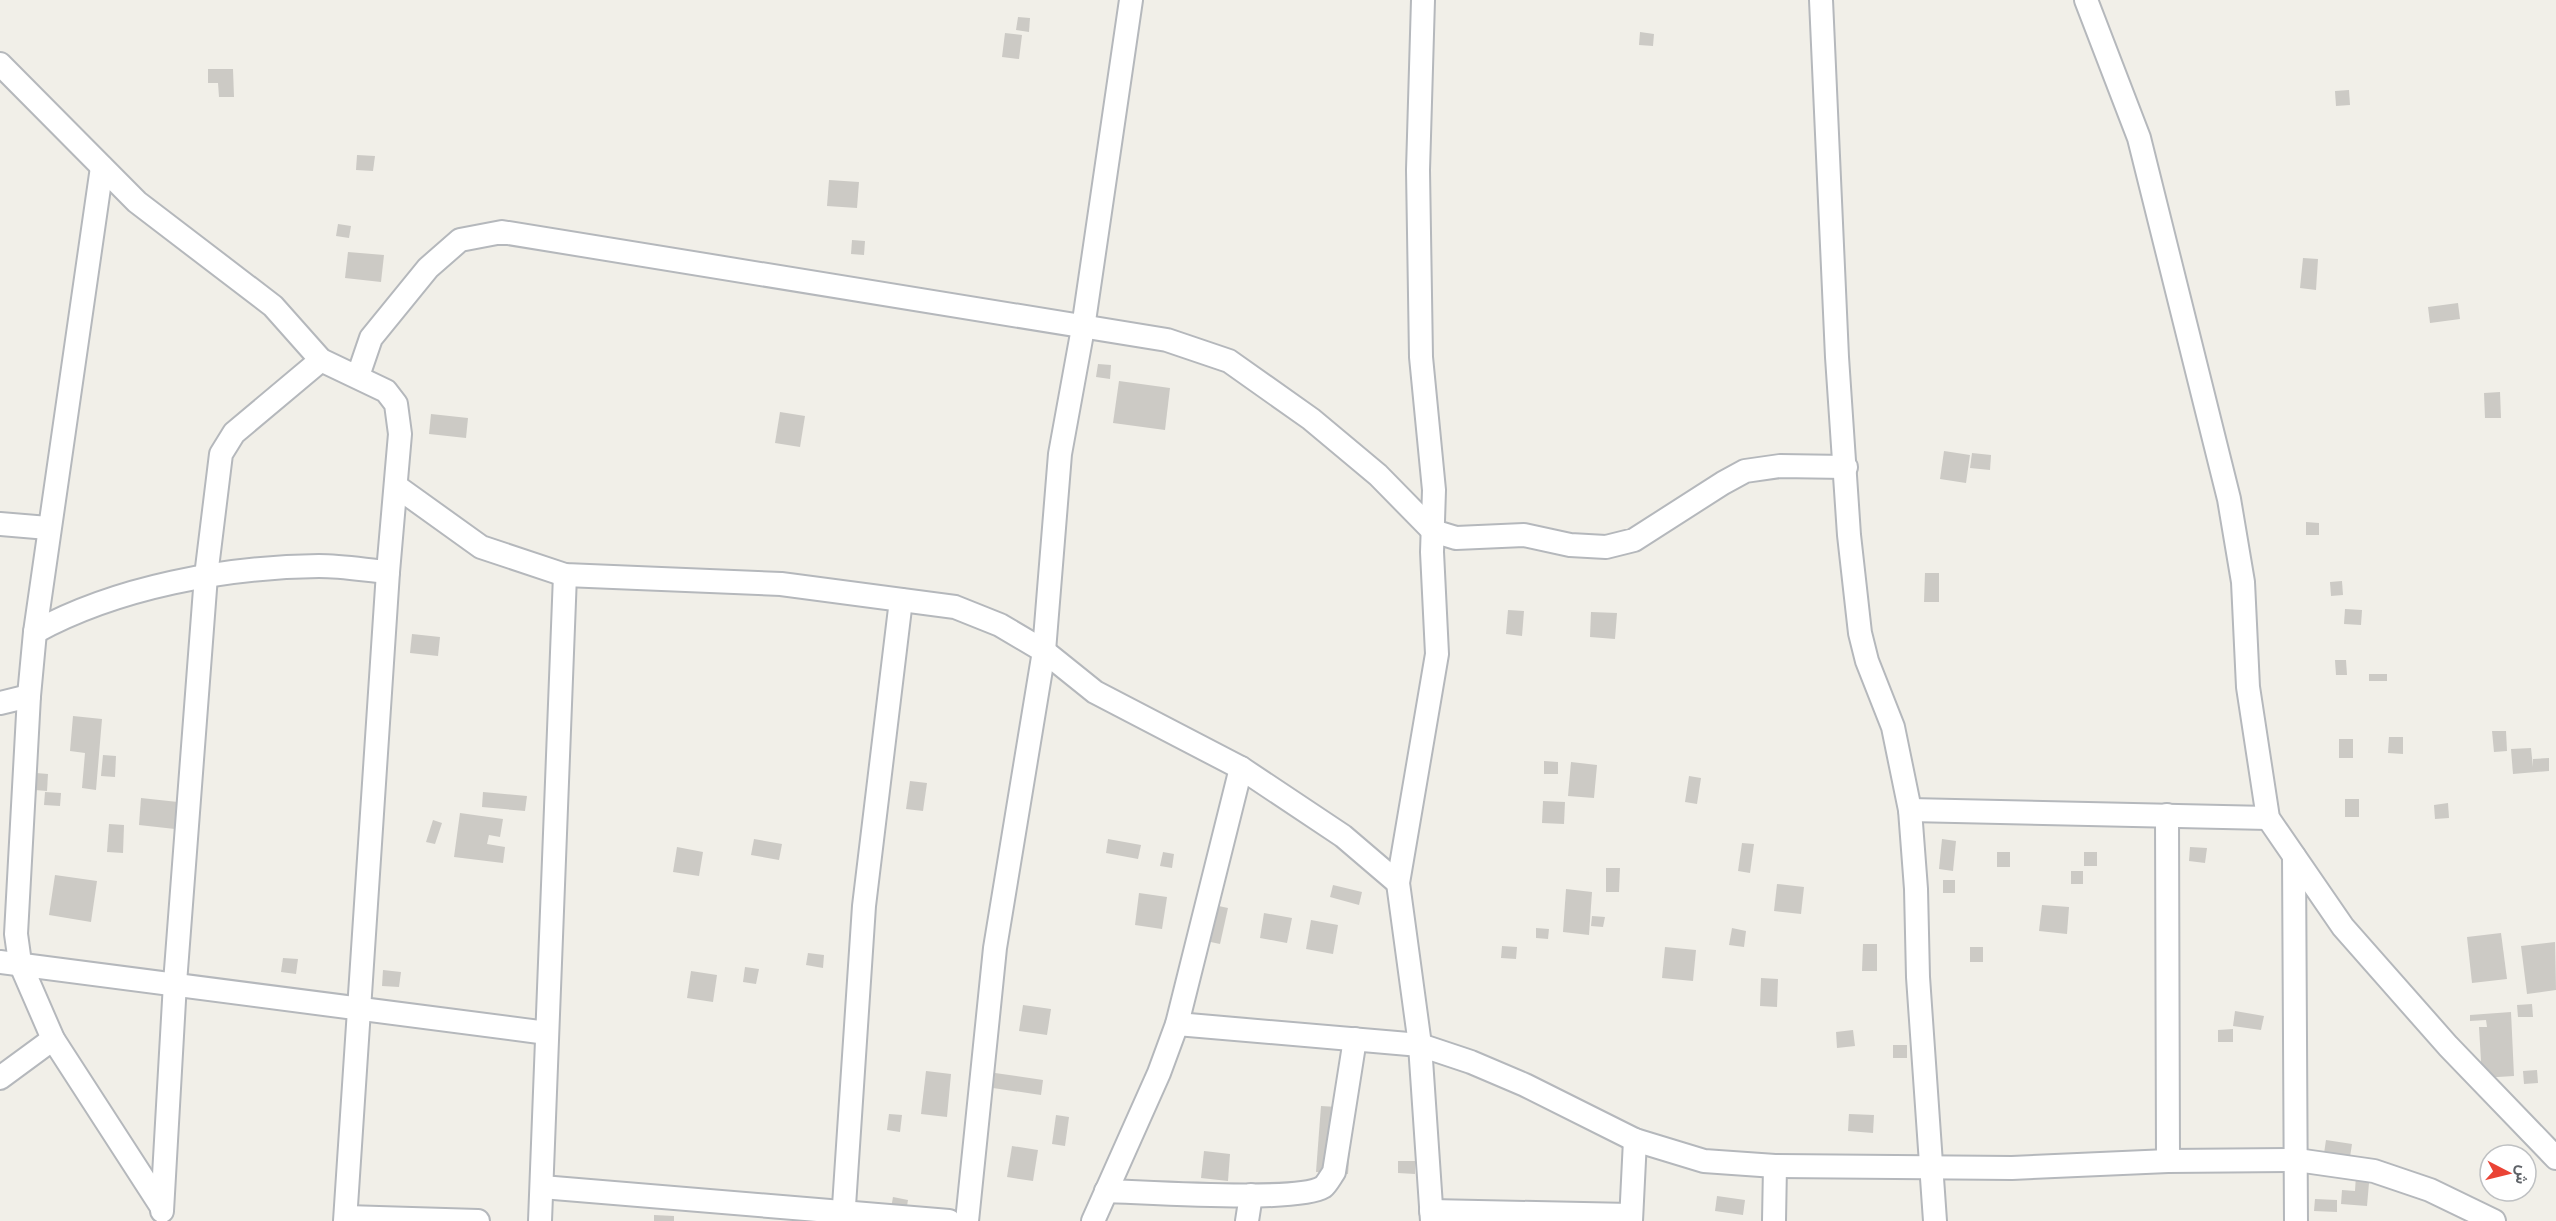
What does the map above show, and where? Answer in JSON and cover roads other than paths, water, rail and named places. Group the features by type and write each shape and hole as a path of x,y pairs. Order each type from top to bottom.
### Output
{"street":[{"path":"968,1221 995,948 1044,651 1060,454 1083,328 1131,0"},
{"path":"1423,0 1418,170 1421,357 1434,490 1432,531 1437,654 1398,883 1420,1045 1431,1216 1631,1218 1635,1140"},
{"path":"1821,0 1837,357 1849,535 1860,633 1867,661 1893,727 1910,810 1918,978 1935,1221"},
{"path":"2086,0 2139,138 2229,499 2243,582 2248,687 2268,818 2343,927 2448,1046 2556,1158"},
{"path":"0,64 136,202 273,306 321,360 386,391 396,404 400,434 388,572 345,1219 478,1221"},
{"path":"102,167 48,528 35,632 28,696 16,934 10,963 53,1040 162,1214"},
{"path":"357,376 371,338 428,268 460,240 502,232 1167,340 1229,361 1311,420 1378,475 1432,531 1456,538 1524,535 1570,545 1606,547 1634,540 1745,471 1780,466 1846,467"},
{"path":"162,1214 175,983 207,576 221,454 234,433 321,360"},
{"path":"396,486 481,547 565,575 781,584 955,607 1000,625 1044,651 1095,692 1240,768 1343,836 1398,883"},
{"path":"0,524 48,528"},
{"path":"35,632 66,615 97,603 207,576 321,566 388,572"},
{"path":"540,1221 565,575"},
{"path":"843,1216 864,906 901,600"},
{"path":"0,703 28,696"},
{"path":"1093,1221 1159,1073 1177,1024 1240,768"},
{"path":"1910,810 2268,818"},
{"path":"2167,814 2168,1161"},
{"path":"2294,856 2296,1221"},
{"path":"10,963 547,1033"},
{"path":"1177,1024 1420,1045 1503,1076 1635,1140 1704,1161 1775,1166 2012,1168 2168,1161 2297,1161 2374,1171 2430,1190 2494,1221"},
{"path":"1106,1191 1251,1195 1307,1191 1323,1186 1335,1172 1356,1039"},
{"path":"0,1078 53,1040"},
{"path":"1773,1221 1775,1166"},
{"path":"542,1187 768,1213 949,1221"},
{"path":"1247,1221 1251,1195"}]}
